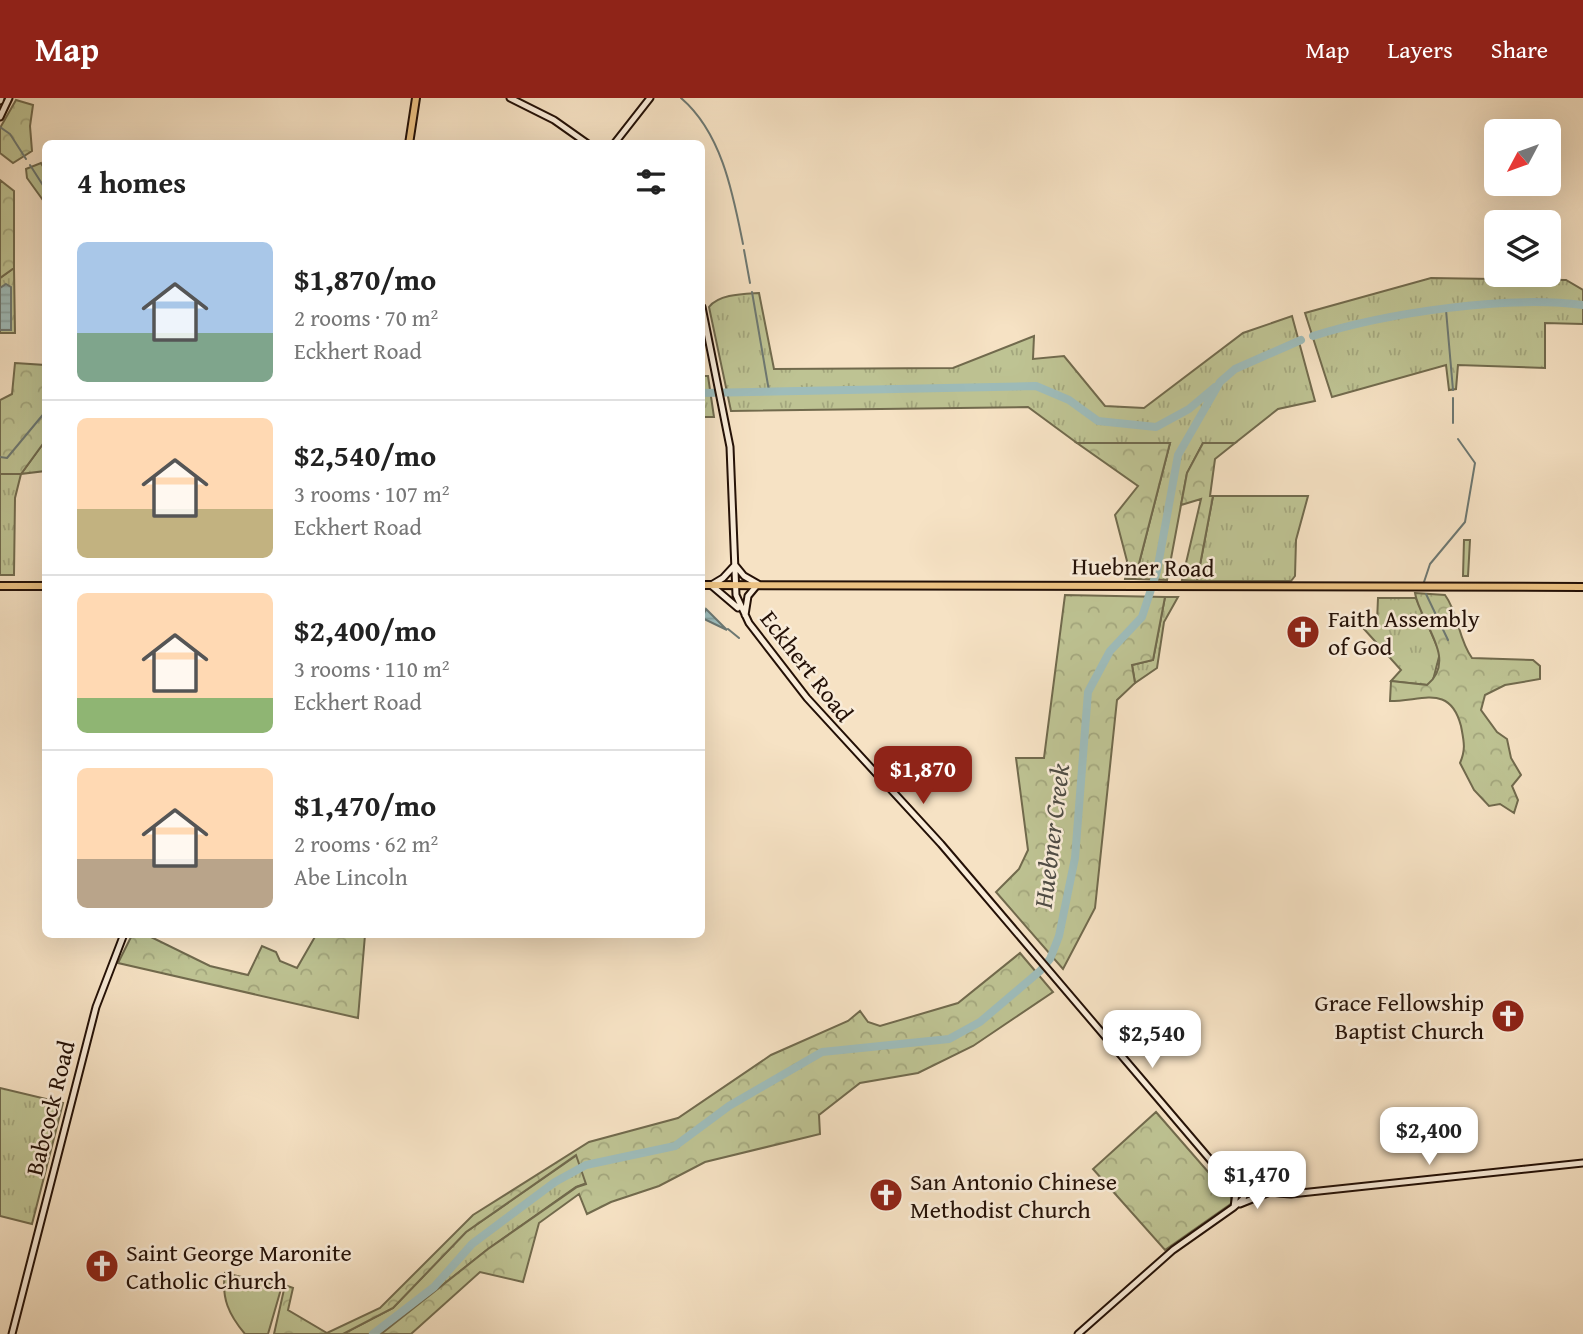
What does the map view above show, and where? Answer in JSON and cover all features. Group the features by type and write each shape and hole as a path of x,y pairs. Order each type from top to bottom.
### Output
{"main road":[{"path":"0,117 9,98"},
{"path":"410,140 416,98"},
{"path":"510,98 554,120 582,140"},
{"path":"617,140 650,98"},
{"name":"Eckhert Road","path":"705,321 733,473 735,584 745,615 800,690 1060,982 1208,1157 1229,1175 1270,1192 1317,1192 1583,1163"},
{"path":"710,585 721,580 735,565 744,576 758,584 748,596 745,615"},
{"name":"Huebner Road","path":"705,585 1583,587"},
{"path":"710,585 727,596 745,615"},
{"path":"0,586 42,586"},
{"name":"Babcock Road","path":"12,1334 96,1007 122,938"},
{"path":"1229,1175 1235,1188 1234,1207"},
{"path":"1234,1207 1248,1185"},
{"path":"1078,1334 1173,1250 1234,1207 1270,1192"}],"green space":[{"path":"16,100 33,105 30,126 32,151 13,163 0,153 0,128"},
{"path":"42,165 42,199 27,178 26,169"},
{"path":"0,180 14,191 14,268 0,278"},
{"path":"14,268 15,333 0,333 0,278"},
{"path":"1431,278 1484,279 1484,287 1561,287 1561,280 1566,280 1583,290 1583,324 1545,323 1545,368 1458,365 1456,389 1449,390 1446,365 1332,397 1305,313"},
{"path":"759,293 774,369 953,368 1034,336 1033,359 1064,356 1105,406 1144,408 1243,333 1292,316 1315,401 1278,409 1235,443 1203,443 1187,473 1167,580 1135,579 1170,443 1077,443 1028,407 731,411 709,307 725,297"},
{"path":"15,363 42,365 42,445 21,474 0,474 0,400 12,394"},
{"path":"705,376 708,376 714,417 705,417"},
{"path":"1077,443 1170,443 1135,579 1125,579 1127,561 1115,515 1138,486"},
{"path":"1203,443 1235,443 1215,459 1210,496 1213,496 1197,581 1182,580 1201,499 1181,505 1187,473"},
{"path":"42,445 42,471 21,474"},
{"path":"0,474 21,474 15,498 14,575 0,575"},
{"path":"1213,496 1308,496 1296,540 1295,576 1291,581 1197,581"},
{"path":"1464,540 1470,540 1468,576 1463,576"},
{"path":"1415,593 1445,595 1472,658 1533,660 1540,666 1540,679 1505,685 1485,695 1481,710 1497,732 1507,739 1511,758 1521,775 1512,786 1518,800 1514,813 1500,804 1489,806 1474,790 1460,763 1464,749 1463,737 1456,713 1450,704 1434,698 1390,701 1391,681 1427,685 1436,675 1439,664 1434,640"},
{"path":"1065,595 1165,597 1153,660 1132,665 1135,683 1117,700 1095,908 1063,969 996,892 1019,869 1028,850 1016,758 1044,758"},
{"path":"1165,597 1178,597 1164,622 1157,668 1135,683 1132,665 1153,660"},
{"path":"1378,598 1416,598 1440,653 1433,680 1428,685 1391,681 1401,670 1364,629 1377,622"},
{"path":"130,938 153,938 210,966 248,975 262,946 276,952 280,961 297,968 314,938 365,938 358,1018 118,963"},
{"path":"1020,953 1053,992 973,1046 918,1073 860,1083 819,1115 820,1134 705,1162 659,1186 611,1202 587,1214 579,1194 539,1223 523,1282 480,1272 411,1334 381,1334 488,1249 577,1187 586,1184 576,1155 466,1232 393,1308 343,1334 274,1334 285,1285 293,1288 288,1310 327,1333 380,1308 473,1215 589,1142 678,1118 771,1055 848,1021 860,1011 868,1022 880,1026 958,1003"},
{"path":"0,1088 63,1103 32,1224 0,1216"},
{"path":"1156,1112 1209,1173 1229,1188 1232,1203 1165,1250 1093,1169"},
{"path":"577,1155 587,1183 576,1187 488,1249 381,1334 343,1334 393,1308 466,1232"},
{"path":"225,1273 279,1286 281,1289 268,1334 245,1334 239,1327 225,1298"}],"water":[{"path":"6,284 11,287 11,330 0,330 0,288"},
{"path":"706,609 727,630 705,619"}],"waterway":[{"path":"681,98 695,112 716,146 730,185 743,244"},
{"path":"0,127 10,134 26,159"},
{"path":"30,165 42,184"},
{"path":"744,250 750,283"},
{"path":"752,292 769,391"},
{"name":"Huebner Creek","path":"1313,336 1375,320 1447,308 1519,302 1583,305"},
{"path":"1446,310 1453,390"},
{"name":"Huebner Creek","path":"373,1334 434,1287 472,1244 555,1182 586,1165 675,1146 729,1106 822,1052 949,1039 980,1022 1040,971 1050,959 1059,936 1075,858 1088,692 1110,651 1142,617 1157,571 1178,455 1220,382 1235,369 1301,340"},
{"path":"705,393 1036,386 1069,400 1098,421 1156,427 1189,409 1215,387"},
{"path":"1453,398 1453,423"},
{"path":"0,457 7,458 42,416"},
{"path":"1424,582 1430,564 1465,522 1475,463 1458,439"},
{"path":"1426,594 1448,640"},
{"path":"728,629 739,638"}],"place":[{"name":"Faith Assembly of God","path":"1303,632"},
{"name":"Grace Fellowship Baptist Church","path":"1508,1016"},
{"name":"San Antonio Chinese Methodist Church","path":"886,1195"},
{"name":"Saint George Maronite Catholic Church","path":"102,1266"}]}
